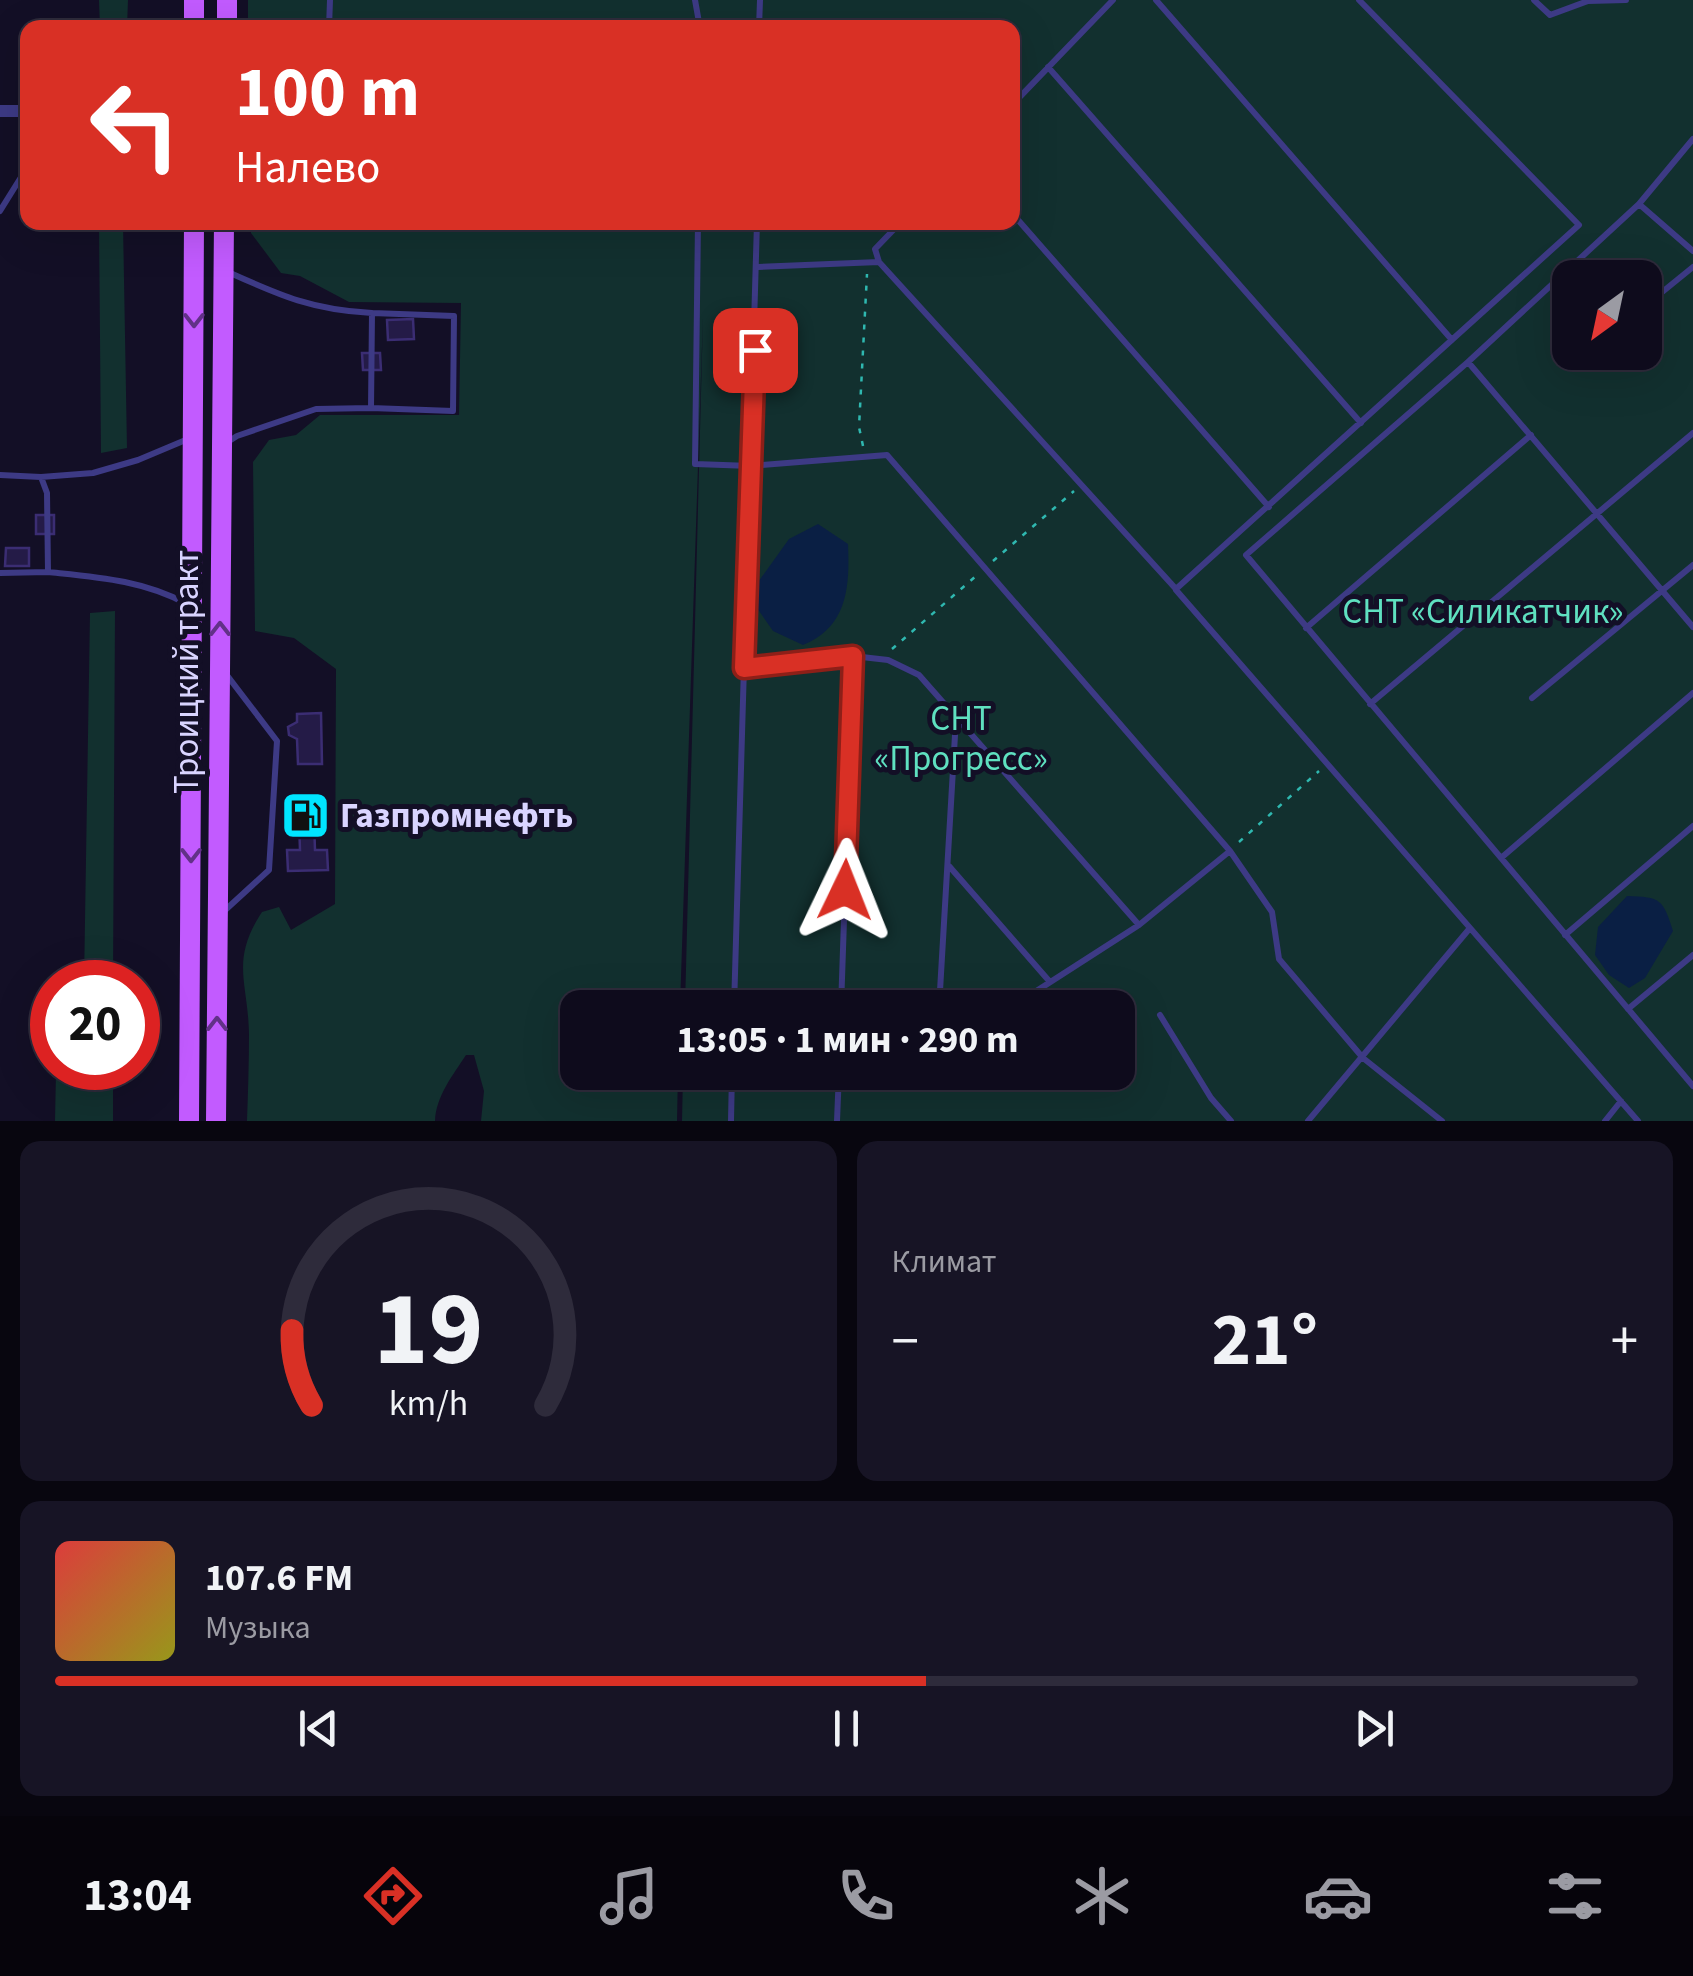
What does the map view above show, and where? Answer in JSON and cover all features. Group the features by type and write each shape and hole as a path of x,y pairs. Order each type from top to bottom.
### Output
{"main road":[{"name":"Троицкий тракт","path":"188,1121 194,230"},
{"name":"Троицкий тракт","path":"216,1121 224,230"}],"lane":[{"path":"1020,97 1112,0"},
{"path":"1156,0 1452,340"},
{"path":"1176,589 1578,225 1359,0"},
{"path":"1534,0 1550,16 1588,1 1626,0"},
{"path":"1048,67 1361,423"},
{"path":"1693,139 1638,204 1468,362 1246,555 1693,1086"},
{"path":"0,211 20,179"},
{"path":"1638,204 1693,251"},
{"path":"1020,222 1268,507"},
{"path":"698,230 696,464 751,466 887,455 1230,851 1272,912 1279,959 1363,1058 1442,1121"},
{"path":"735,990 758,230"},
{"path":"893,230 876,249 879,262 1176,589 1638,1121"},
{"path":"758,267 879,262"},
{"path":"1662,293 1693,268"},
{"path":"221,446 237,436 316,409 453,410 454,316 331,311 290,299 223,270"},
{"path":"371,408 372,313"},
{"path":"1468,362 1693,626"},
{"path":"1370,704 1693,433"},
{"path":"1306,628 1531,435"},
{"path":"0,474 41,478 93,473 194,438"},
{"path":"41,478 47,493 48,572"},
{"path":"1532,698 1693,565"},
{"path":"0,573 48,572 118,579 169,594 192,607"},
{"path":"744,668 853,656 888,660 919,675 1139,925"},
{"path":"842,990 853,656"},
{"path":"218,918 270,870 277,740 220,665"},
{"path":"1501,858 1693,694"},
{"path":"940,990 956,716"},
{"path":"1565,935 1693,826"},
{"path":"1038,990 1139,925 1230,851"},
{"path":"947,864 1050,982"},
{"path":"1308,1121 1470,928"},
{"path":"1628,1009 1693,955"},
{"path":"1160,1016 1210,1098 1232,1121"},
{"path":"731,1121 732,1090"},
{"path":"837,1121 838,1090"},
{"path":"1605,1121 1621,1101"}],"path":[{"path":"865,457 859,427 868,262"},
{"path":"1230,851 1328,764"}],"green space":[{"path":"99,0 128,0 127,20 100,20"},
{"path":"248,0 1693,0 1693,1121 682,1121 683,1090 1135,1090 1135,990 685,990 703,316 681,990 560,990 560,1090 678,1090 677,1121 481,1121 484,1091 474,1055 466,1055 442,1094 435,1121 247,1121 249,1034 243,971 252,929 262,912 279,907 291,930 335,904 336,669 294,638 255,631 253,462 269,440 296,435 320,415 459,415 461,303 349,302 300,276 281,273 251,230 1020,230 1020,20 248,20"},
{"path":"99,230 123,230 127,448 101,453"},
{"path":"115,611 113,960 84,960 90,613"},
{"path":"56,1090 113,1090 113,1121 55,1121"}],"water":[{"path":"818,524 848,544 848,576 837,617 829,628 803,645 773,631 757,608 756,585 789,539"},
{"path":"1627,896 1659,902 1673,931 1645,978 1629,988 1609,975 1595,955 1598,927"}],"building":[{"path":"413,319 414,339 388,340 387,320"},
{"path":"362,353 380,353 381,370 363,370"},
{"path":"36,515 54,515 54,534 36,534"},
{"path":"6,548 29,548 29,566 5,566"},
{"path":"321,713 322,764 298,764 297,739 289,735 288,727 297,722 297,714"},
{"path":"291,803 321,803 321,821 291,822"},
{"path":"299,821 314,821 315,850 327,850 328,870 288,871 287,850 300,850"}],"place":[{"name":"Газпромнефть","path":"305,816"}],"route":[{"path":"755,350 744,668 853,656 845,890"}],"park label":[{"name":"СНТ «Силикатчик»","path":"1483,612"},
{"name":"СНТ «Прогресс»","path":"961,739"}]}
